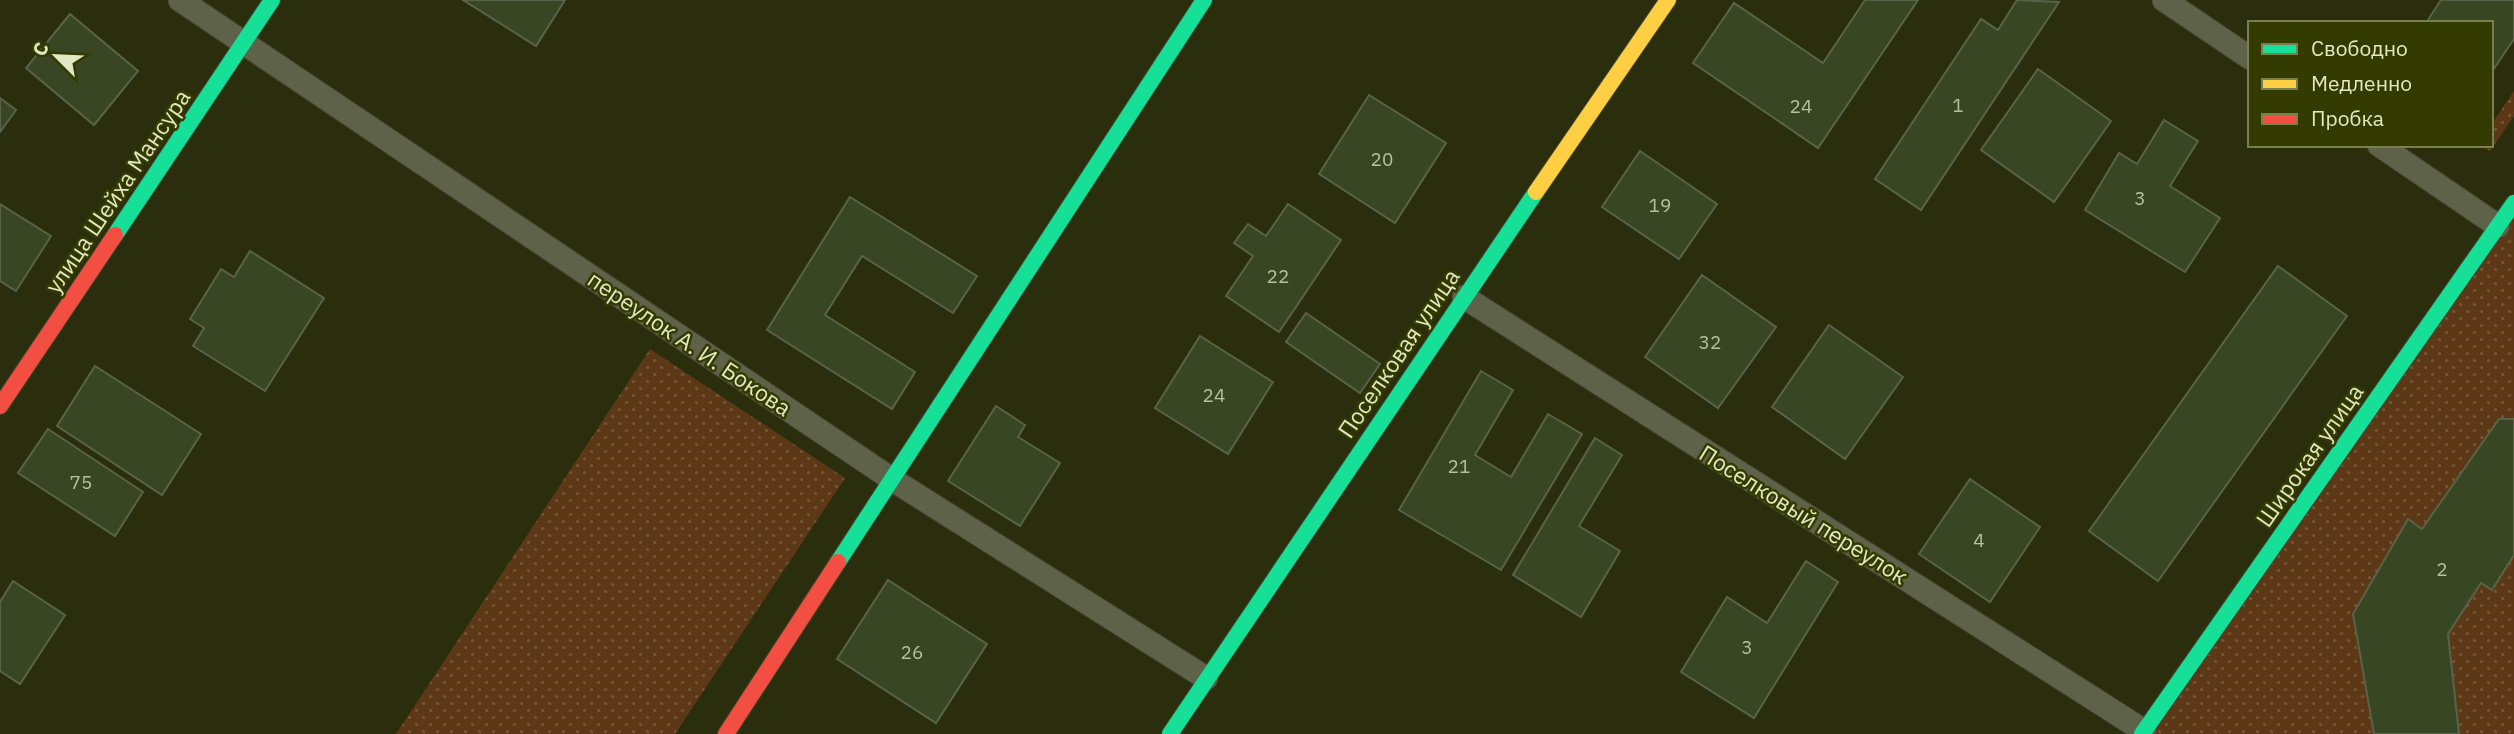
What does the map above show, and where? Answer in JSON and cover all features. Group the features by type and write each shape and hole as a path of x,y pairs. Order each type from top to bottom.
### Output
{"street":[{"name":"улица Шейха Мансура","path":"0,406 272,0"},
{"path":"726,734 1204,0"},
{"name":"Поселковая улица","path":"1170,734 1668,0"},
{"name":"Широкая улица","path":"2143,732 2514,203"}],"lane":[{"name":"переулок А. И. Бокова","path":"180,0 892,480 1206,678"},
{"path":"2164,0 2248,57"},
{"path":"2382,147 2498,226"},
{"name":"Поселковый переулок","path":"1464,297 2143,732"}],"shaded area":[{"path":"2514,91 2514,116 2493,147 2493,122"},
{"path":"2514,203 2514,734 2142,734"},
{"path":"650,349 845,478 675,734 396,734"}],"building":[{"path":"463,0 565,0 536,46"},
{"path":"1865,0 1918,0 1818,148 1693,63 1734,3 1823,63"},
{"path":"2017,0 2059,2 1921,210 1875,179 1981,19 1998,30"},
{"path":"2441,0 2514,0 2514,39 2493,70 2493,21 2427,21"},
{"path":"70,14 138,71 94,125 26,68"},
{"path":"2038,69 2111,121 2054,202 1981,150"},
{"path":"1369,95 1446,143 1395,223 1319,174"},
{"path":"0,98 16,110 0,132"},
{"path":"2164,120 2198,141 2170,186 2220,218 2185,272 2085,210 2119,153 2137,164"},
{"path":"1640,151 1717,204 1679,259 1602,207"},
{"path":"850,197 977,276 953,313 862,256 825,315 915,372 892,409 767,330"},
{"path":"0,204 51,236 16,291 0,281"},
{"path":"1288,204 1341,240 1279,332 1226,296 1253,256 1234,243 1248,224 1266,236"},
{"path":"250,251 324,298 265,391 193,346 204,328 190,319 221,269 234,277"},
{"path":"2278,266 2347,316 2158,581 2089,531"},
{"path":"1702,275 1776,327 1718,408 1645,357"},
{"path":"1306,313 1380,364 1360,393 1286,342"},
{"path":"1829,325 1903,377 1845,459 1772,407"},
{"path":"1200,336 1273,382 1228,454 1155,408"},
{"path":"95,366 201,434 162,495 57,426"},
{"path":"1481,371 1513,390 1475,455 1511,477 1548,414 1582,434 1501,570 1399,510"},
{"path":"996,406 1025,425 1018,437 1060,463 1020,526 948,481"},
{"path":"2499,419 2514,419 2514,555 2492,590 2481,583 2448,634 2459,734 2374,734 2353,614 2408,519 2422,529"},
{"path":"48,429 143,492 115,536 18,473"},
{"path":"1595,438 1622,455 1579,526 1620,551 1581,617 1513,575"},
{"path":"1970,479 2040,527 1990,602 1919,554"},
{"path":"1806,561 1838,582 1754,718 1681,672 1727,597 1767,623"},
{"path":"888,580 987,644 936,723 837,659"},
{"path":"13,581 65,615 20,684 0,671 0,602"}],"traffic: fast":[{"path":"115,235 272,0"},
{"path":"838,562 1204,0"},
{"path":"1170,734 1536,192"},
{"path":"2142,734 2514,203"}],"traffic: slow":[{"path":"1536,192 1668,0"}],"traffic: jam":[{"path":"0,406 115,235"},
{"path":"726,734 838,562"}]}
